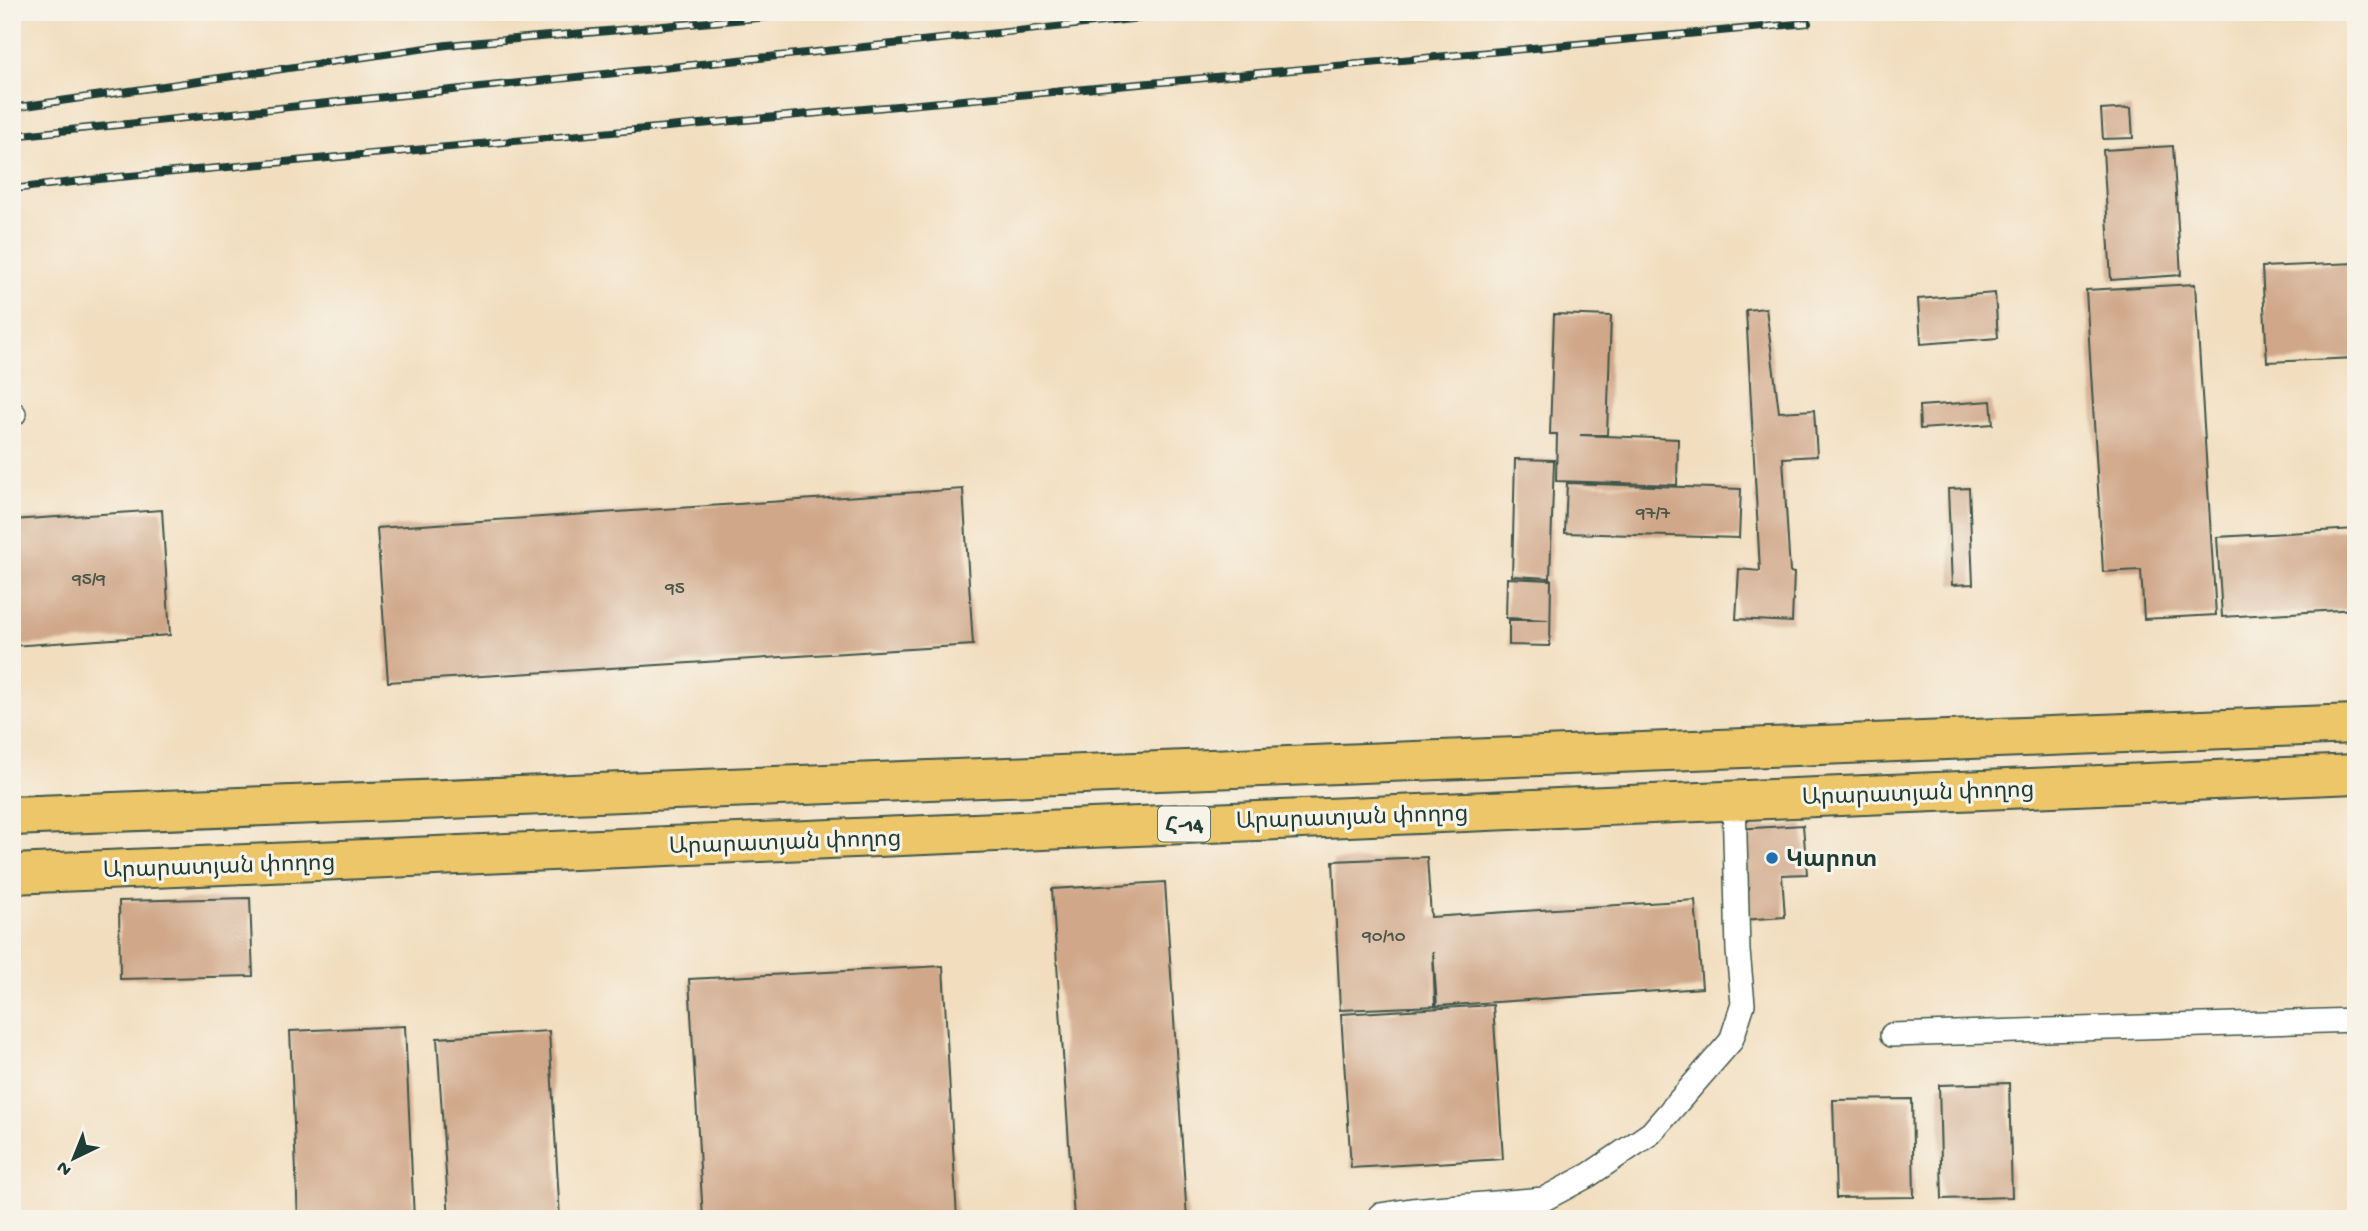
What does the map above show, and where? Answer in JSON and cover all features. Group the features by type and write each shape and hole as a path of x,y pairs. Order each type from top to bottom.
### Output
{"main road":[{"path":"12,816 2356,724"},
{"name":"Արարատյան փողոց","path":"12,874 2356,774"}],"lane":[{"path":"1378,1219 1380,1215 1411,1210 1544,1199 1589,1175 1651,1133 1731,1041 1743,1004 1738,951 1734,800"},
{"path":"1892,1035 2356,1020"}],"building":[{"path":"2131,108 2133,138 2103,139 2101,110"},
{"path":"2173,146 2181,275 2111,280 2103,150"},
{"path":"2356,263 2356,358 2267,362 2262,267"},
{"path":"2195,284 2216,615 2144,619 2141,570 2103,572 2086,290"},
{"path":"1995,293 1998,338 1921,344 1918,299"},
{"path":"1766,308 1779,412 1814,410 1817,456 1783,458 1790,572 1794,573 1792,622 1736,619 1739,569 1760,571 1746,310"},
{"path":"1554,314 1611,316 1607,435 1580,435 1678,439 1677,485 1556,481 1557,434 1550,434"},
{"path":"1991,401 1993,424 1920,429 1919,406"},
{"path":"1515,459 1554,460 1550,578 1512,576"},
{"path":"1567,483 1741,489 1739,538 1565,533"},
{"path":"1969,488 1973,584 1952,585 1948,489"},
{"path":"963,489 973,645 388,682 377,528"},
{"path":"162,510 170,635 12,646 12,520"},
{"path":"2356,529 2356,609 2222,617 2217,537"},
{"path":"1507,578 1551,580 1550,646 1509,645 1509,620 1548,620 1506,618"},
{"path":"1803,825 1807,874 1782,875 1785,917 1741,920 1735,829"},
{"path":"1427,857 1431,917 1695,900 1702,988 1437,1006 1433,951 1435,1006 1340,1010 1333,861"},
{"path":"1165,882 1187,1219 1074,1219 1052,889"},
{"path":"250,898 253,976 120,979 119,901"},
{"path":"943,966 957,1219 703,1219 689,979"},
{"path":"1493,1005 1503,1159 1351,1168 1341,1014"},
{"path":"405,1026 414,1219 298,1219 290,1031"},
{"path":"549,1031 560,1219 449,1219 437,1038"},
{"path":"2009,1083 2012,1197 1942,1199 1939,1085"},
{"path":"1912,1099 1914,1197 1836,1198 1833,1100"}],"railway":[{"path":"12,108 447,45 825,12"},
{"path":"12,136 1199,12"},
{"path":"12,189 108,178 1808,23"}],"place":[{"name":"Կարոտ","path":"1772,858"}]}
